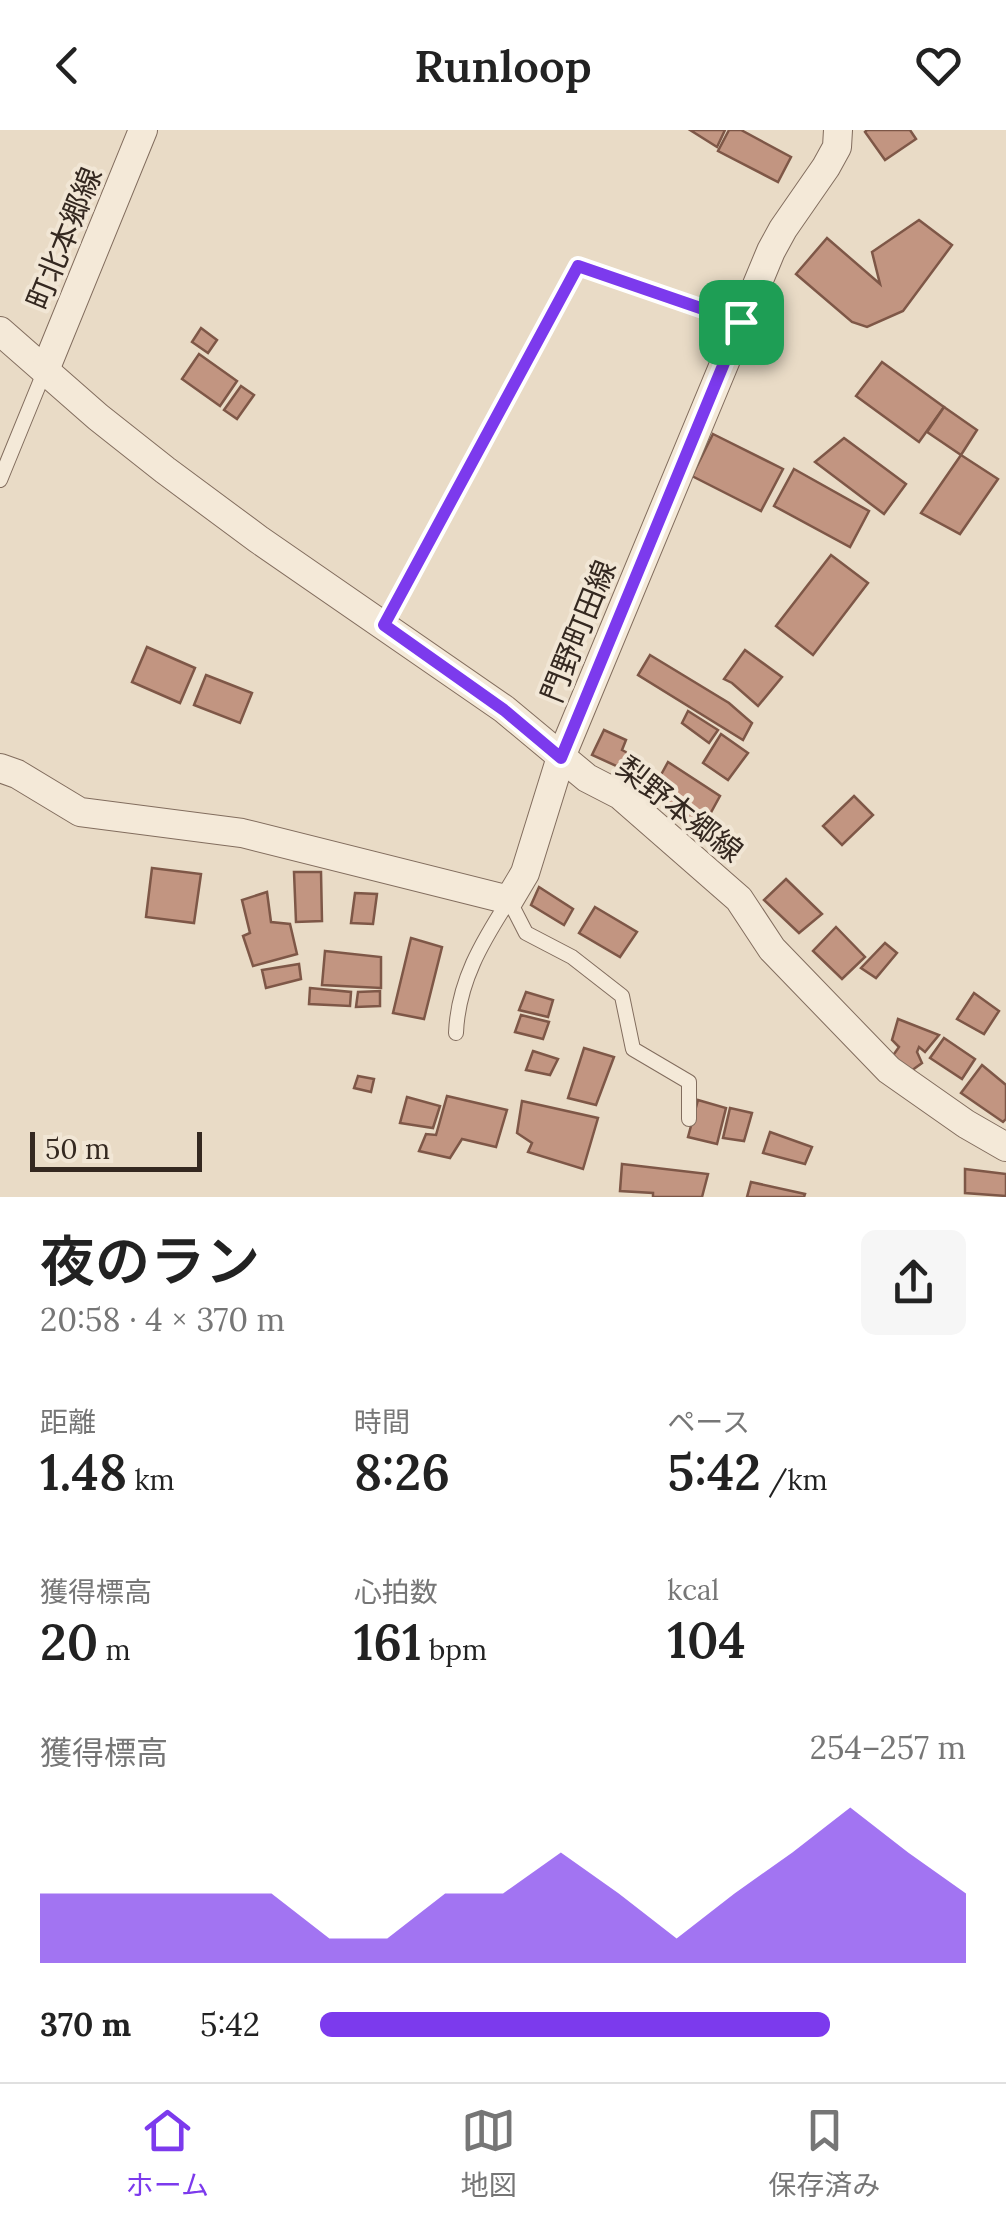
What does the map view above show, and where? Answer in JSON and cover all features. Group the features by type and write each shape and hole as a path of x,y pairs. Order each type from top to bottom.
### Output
{"street":[{"name":"町北本郷線","path":"45,370 143,130"},
{"name":"門野町田線","path":"509,900 525,873 561,758 771,251 826,167 836,147 838,130"},
{"name":"梨野本郷線","path":"0,331 98,418 258,540 504,710 587,778 620,795 739,899 772,949 889,1070 1006,1147"},
{"path":"0,768 80,812 242,833 509,900"}],"lane":[{"path":"384,625 578,266 741,322"},
{"path":"0,480 45,370"},
{"path":"456,1033 457,1008 470,967 509,900"},
{"path":"509,900 526,934 572,957 622,996 633,1048 690,1082 689,1120"}],"building":[{"path":"690,130 725,130 717,147"},
{"path":"729,130 741,130 791,157 778,182 718,151"},
{"path":"867,130 910,130 916,139 885,160"},
{"path":"919,220 952,245 903,311 867,327 852,322 796,274 827,238 880,284 872,252"},
{"path":"201,328 217,340 208,353 192,342"},
{"path":"199,354 237,381 220,406 182,379"},
{"path":"882,362 944,407 919,442 856,396"},
{"path":"241,386 254,395 237,419 224,410"},
{"path":"944,407 977,430 961,455 927,432"},
{"path":"713,434 783,469 761,511 692,476"},
{"path":"844,438 906,484 884,514 815,462"},
{"path":"961,455 998,479 960,534 921,513"},
{"path":"794,469 869,511 850,547 774,506"},
{"path":"831,555 868,583 813,655 776,626"},
{"path":"147,647 195,668 180,703 132,682"},
{"path":"745,650 782,677 758,706 724,679"},
{"path":"650,655 729,703 752,723 743,740 638,675"},
{"path":"206,675 252,693 240,723 194,705"},
{"path":"688,711 718,730 709,743 682,723"},
{"path":"604,730 626,740 622,750 639,759 632,773 592,755"},
{"path":"721,734 748,753 728,780 703,763"},
{"path":"668,762 720,796 703,827 650,795"},
{"path":"854,796 873,815 842,845 823,826"},
{"path":"152,868 201,874 194,923 146,917"},
{"path":"294,872 321,872 322,921 296,922"},
{"path":"786,879 822,914 799,933 764,900"},
{"path":"539,887 573,909 564,925 531,905"},
{"path":"267,892 271,922 290,924 297,954 253,966 243,936 250,933 242,900"},
{"path":"355,893 377,894 373,924 351,923"},
{"path":"595,907 637,932 620,957 579,933"},
{"path":"836,927 865,957 842,979 813,951"},
{"path":"411,938 442,947 424,1019 393,1013"},
{"path":"885,943 897,953 876,978 861,968"},
{"path":"325,951 381,957 381,988 322,985"},
{"path":"299,964 301,979 266,988 262,970"},
{"path":"310,988 351,992 350,1006 309,1004"},
{"path":"380,991 380,1006 356,1007 358,992"},
{"path":"526,992 553,1000 548,1017 519,1010"},
{"path":"974,993 999,1011 984,1034 957,1019"},
{"path":"521,1015 549,1022 543,1039 515,1032"},
{"path":"898,1019 939,1035 925,1052 919,1047 922,1063 911,1071 892,1057 899,1047 892,1040"},
{"path":"944,1038 975,1059 962,1079 930,1058"},
{"path":"584,1048 614,1057 596,1105 568,1098"},
{"path":"533,1051 558,1059 550,1075 526,1070"},
{"path":"982,1065 1006,1085 1003,1122 961,1093"},
{"path":"358,1076 374,1079 371,1092 354,1088"},
{"path":"447,1096 507,1110 496,1147 462,1139 450,1158 419,1151 426,1134 436,1135"},
{"path":"407,1097 440,1106 433,1128 400,1123"},
{"path":"698,1100 726,1108 717,1144 688,1137"},
{"path":"522,1101 598,1118 583,1169 528,1152 532,1143 517,1133"},
{"path":"730,1108 752,1113 744,1141 723,1138"},
{"path":"770,1132 812,1147 805,1164 763,1153"},
{"path":"622,1164 708,1174 702,1197 653,1197 653,1193 620,1191"},
{"path":"965,1169 1006,1174 1006,1196 965,1193"},
{"path":"751,1182 805,1194 747,1197"}],"route":[{"path":"578,266 741,322 561,758 504,710 384,625 578,266"}]}
